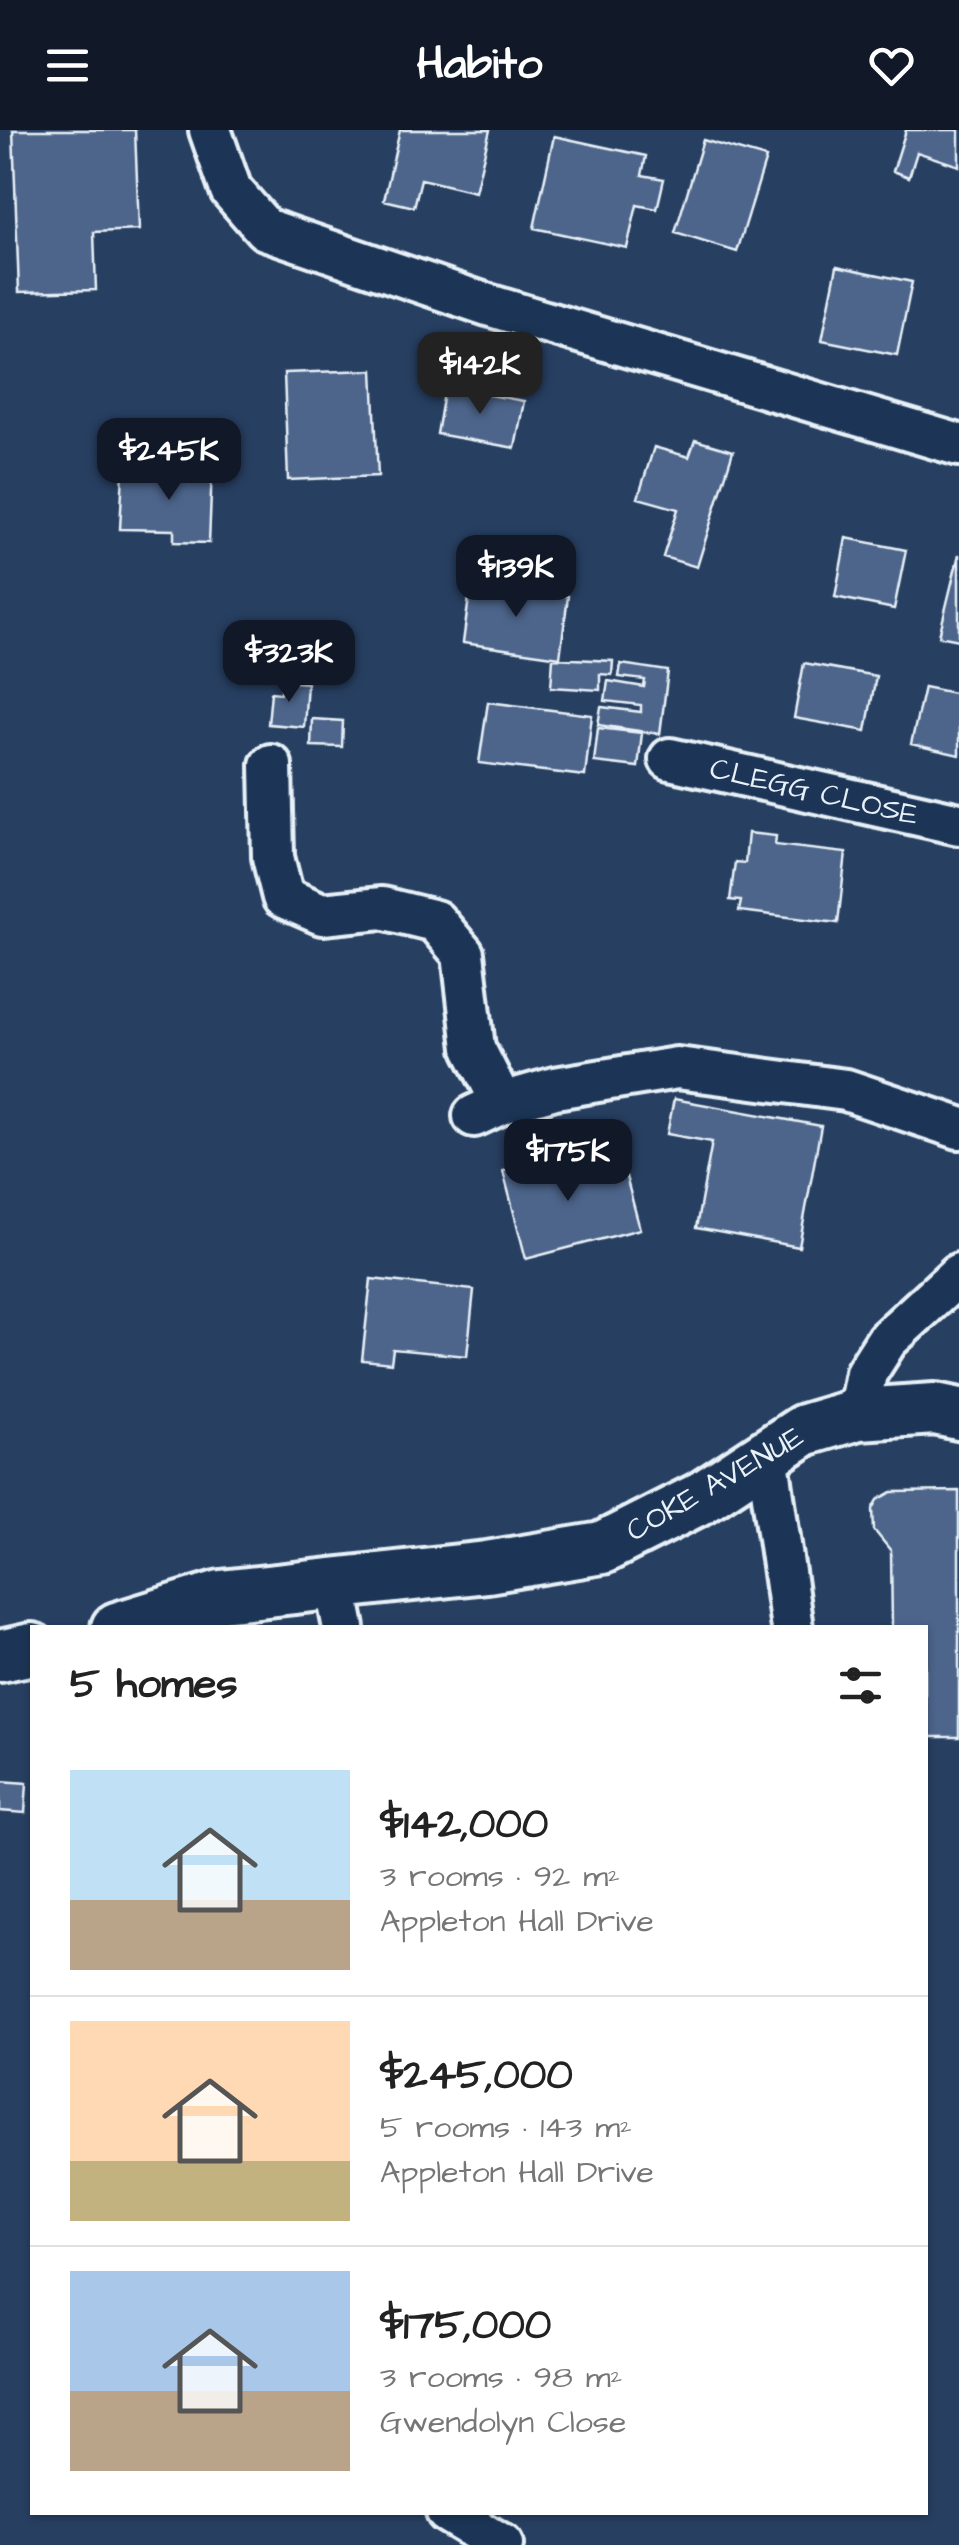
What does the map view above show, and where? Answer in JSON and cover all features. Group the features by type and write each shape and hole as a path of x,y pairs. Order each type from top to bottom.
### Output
{"street":[{"path":"210,130 231,190 266,229 488,304 959,445"},
{"name":"CLEGG CLOSE","path":"670,760 959,824"},
{"path":"271,765 273,857 283,897 322,914 382,908 434,922 463,954 474,1048 488,1109 555,1088 677,1068 846,1090 959,1128"},
{"path":"858,1414 866,1373 886,1340 959,1274"},
{"name":"COKE AVENUE","path":"127,1625 220,1596 340,1605 486,1567 602,1548 700,1498 804,1430 858,1414 935,1408 959,1414"},
{"path":"767,1454 792,1625"},
{"path":"0,1656 30,1648"},
{"path":"452,2515 502,2545"}],"building":[{"path":"13,130 135,130 139,230 94,232 96,290 19,292"},
{"path":"400,130 490,130 475,192 421,179 414,207 384,200"},
{"path":"906,130 959,130 959,166 917,152 909,177 893,171"},
{"path":"554,136 646,156 642,175 664,179 657,209 637,205 627,248 534,228"},
{"path":"703,140 766,158 737,252 675,233"},
{"path":"837,266 912,282 897,355 822,340"},
{"path":"373,370 378,476 288,480 284,373"},
{"path":"445,387 524,401 515,448 437,434"},
{"path":"695,440 733,451 697,567 663,557 678,509 638,498 654,447 689,457"},
{"path":"171,467 212,468 209,543 174,542 174,530 120,529 123,472 170,473"},
{"path":"846,538 906,550 894,609 835,597"},
{"path":"959,554 959,640 939,636"},
{"path":"471,582 568,596 560,657 463,643"},
{"path":"553,658 613,661 612,675 600,674 600,690 551,687"},
{"path":"804,663 876,676 866,731 794,718"},
{"path":"621,664 668,671 660,734 598,725 601,707 641,712 641,705 605,701 608,681 644,687 645,680 619,677"},
{"path":"282,681 307,683 304,727 268,724 271,692 281,693"},
{"path":"924,687 959,694 959,755 911,744"},
{"path":"488,702 592,715 585,776 479,763"},
{"path":"312,719 343,721 342,747 311,746"},
{"path":"598,728 642,733 638,767 594,762"},
{"path":"748,833 776,836 775,845 846,853 838,923 739,911 741,901 730,900 735,862 745,863"},
{"path":"674,1099 821,1126 799,1247 696,1228 712,1142 667,1134"},
{"path":"582,1150 590,1177 624,1169 640,1229 526,1259 503,1171"},
{"path":"371,1279 474,1290 467,1356 393,1349 391,1363 362,1360"},
{"path":"959,1491 959,1737 928,1737 928,1625 892,1625 891,1551 874,1530 873,1509 878,1500 892,1492"},
{"path":"0,1781 27,1783 25,1813 0,1811"}]}
